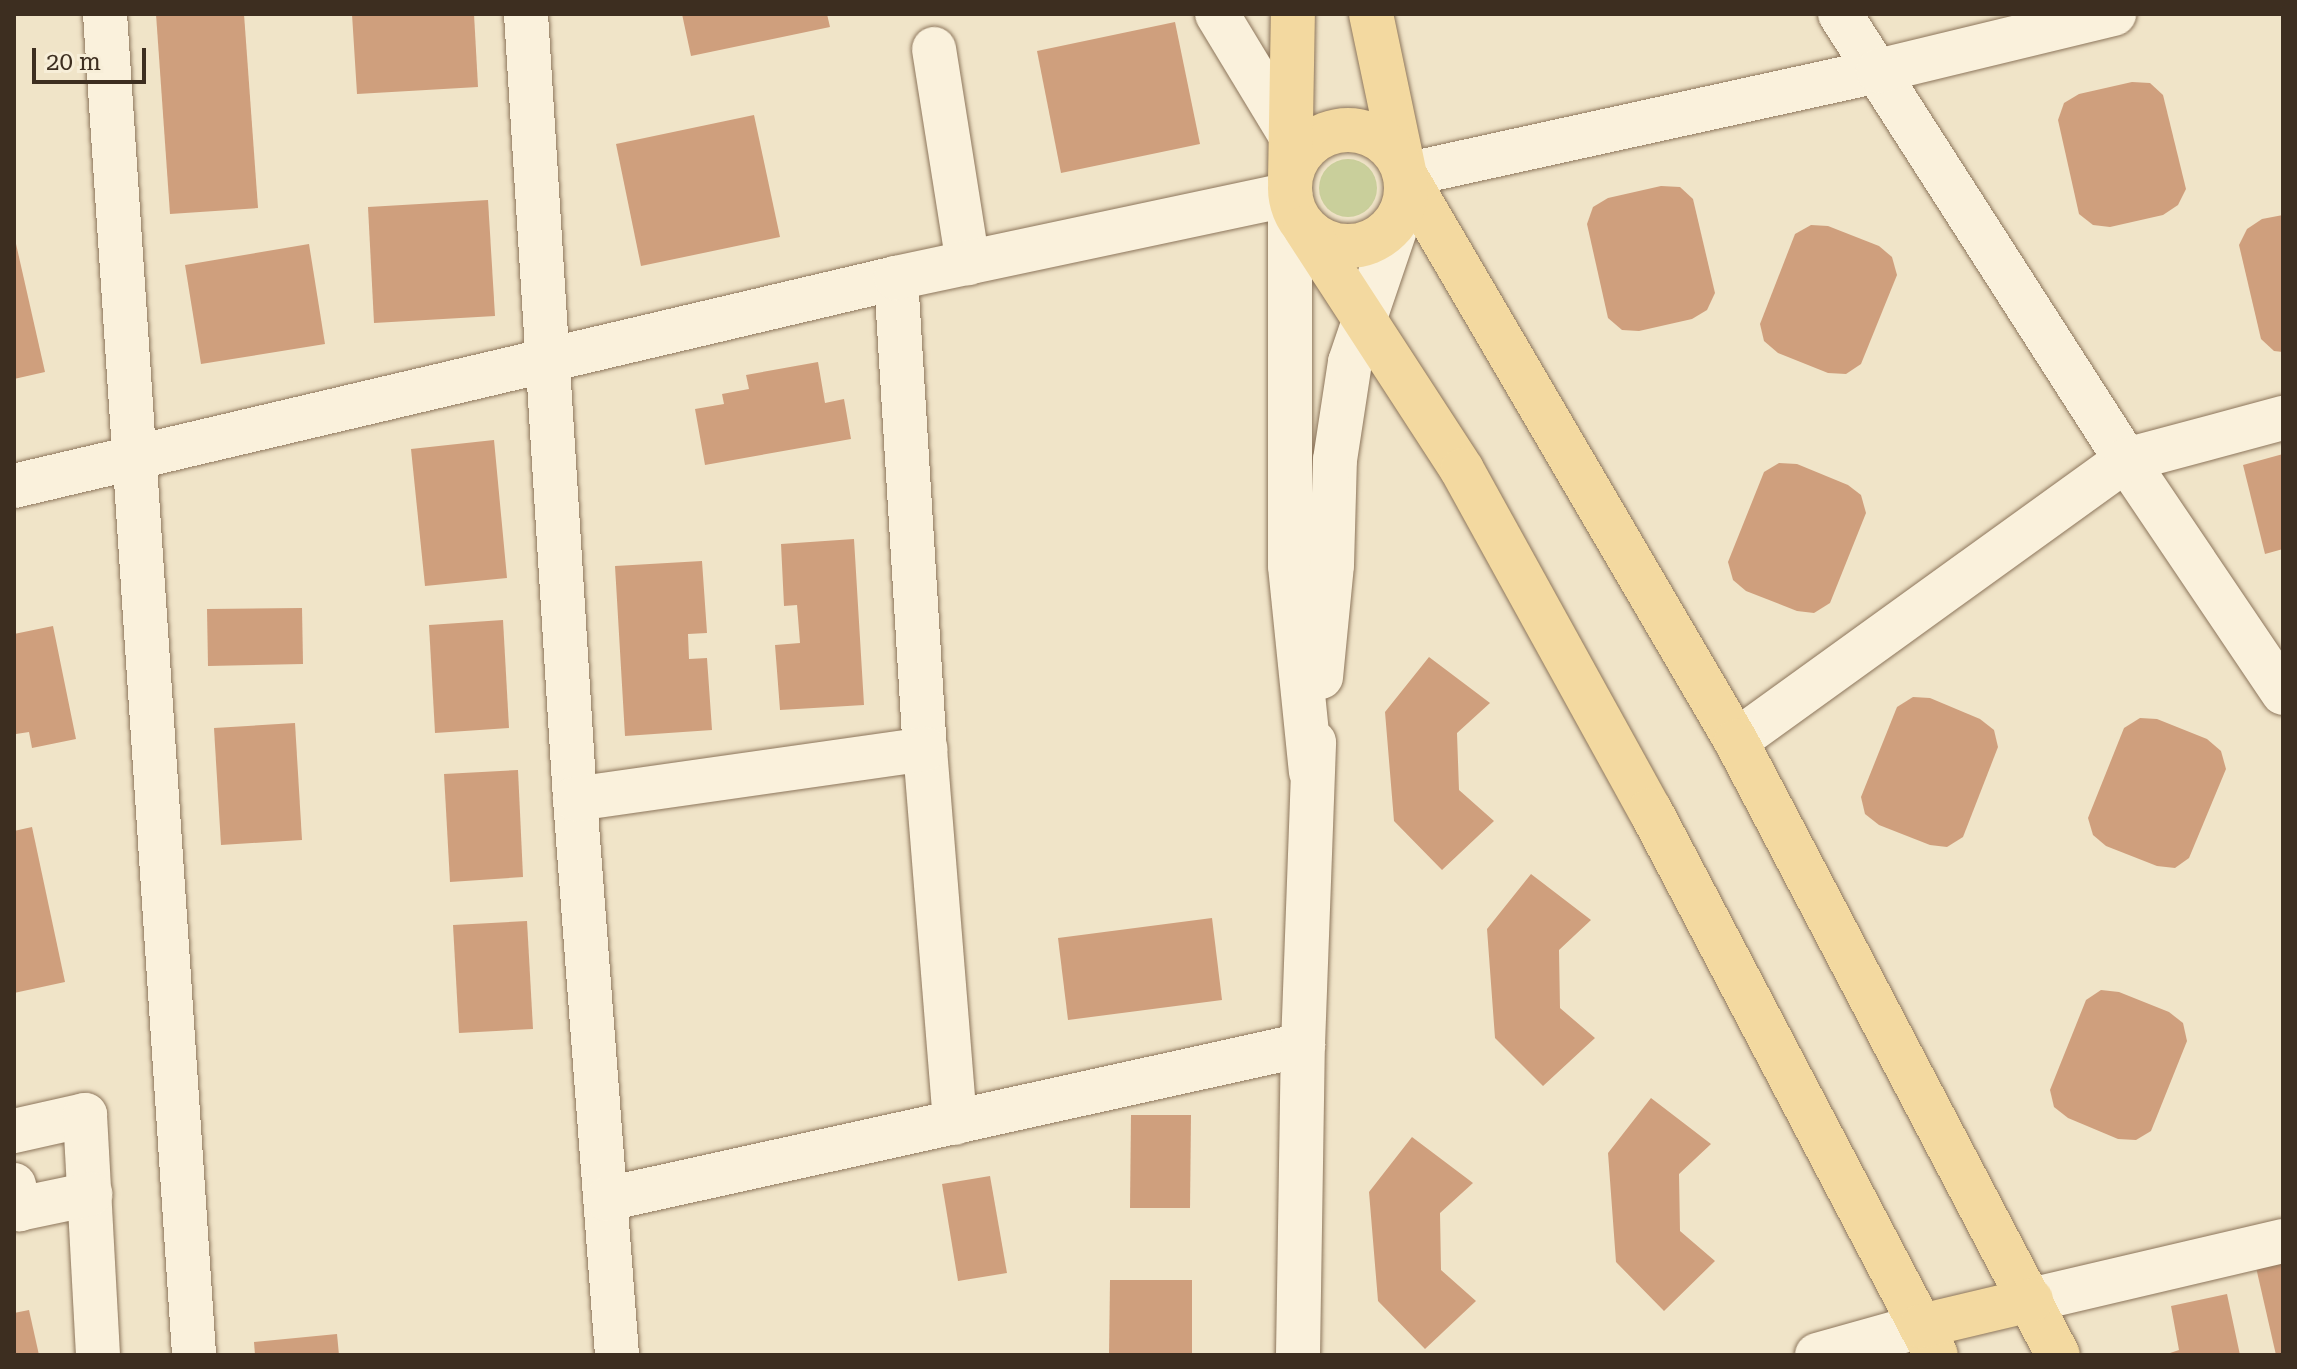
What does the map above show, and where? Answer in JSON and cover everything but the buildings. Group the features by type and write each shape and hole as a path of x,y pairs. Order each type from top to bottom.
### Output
{"main road":[{"path":"1293,14 1291,136 1295,201 1365,323 1462,470 1650,810 1928,1340 2031,1300"},
{"path":"1371,14 1403,194 1395,223 1375,239 1351,246 1326,242 1295,201 1298,157 1326,133 1339,130 1363,132 1386,143 1403,194 1736,741 2058,1355"}],"street":[{"path":"105,14 194,1355"},
{"path":"526,14 575,799 617,1355"},
{"path":"1217,14 1291,136"},
{"path":"1840,14 2126,460 2283,693"},
{"path":"1298,1355 1311,772 1332,565 1335,460 1350,362 1365,323 1403,194 1878,71 2114,14"},
{"path":"934,49 968,263"},
{"path":"14,486 896,278 1295,201 1290,566 1311,772"},
{"path":"896,278 925,749 955,1123"},
{"path":"1736,741 2126,460 2283,418"},
{"path":"575,799 925,749"},
{"path":"607,1199 1303,1045"},
{"path":"14,1131 85,1115 98,1355"},
{"path":"14,1185 19,1209 90,1194"},
{"path":"2031,1300 2283,1241"},
{"path":"1817,1355 1928,1340"}],"green space":[{"path":"1348,159 1369,167 1377,188 1369,209 1348,217 1327,209 1319,188 1327,167"}]}
